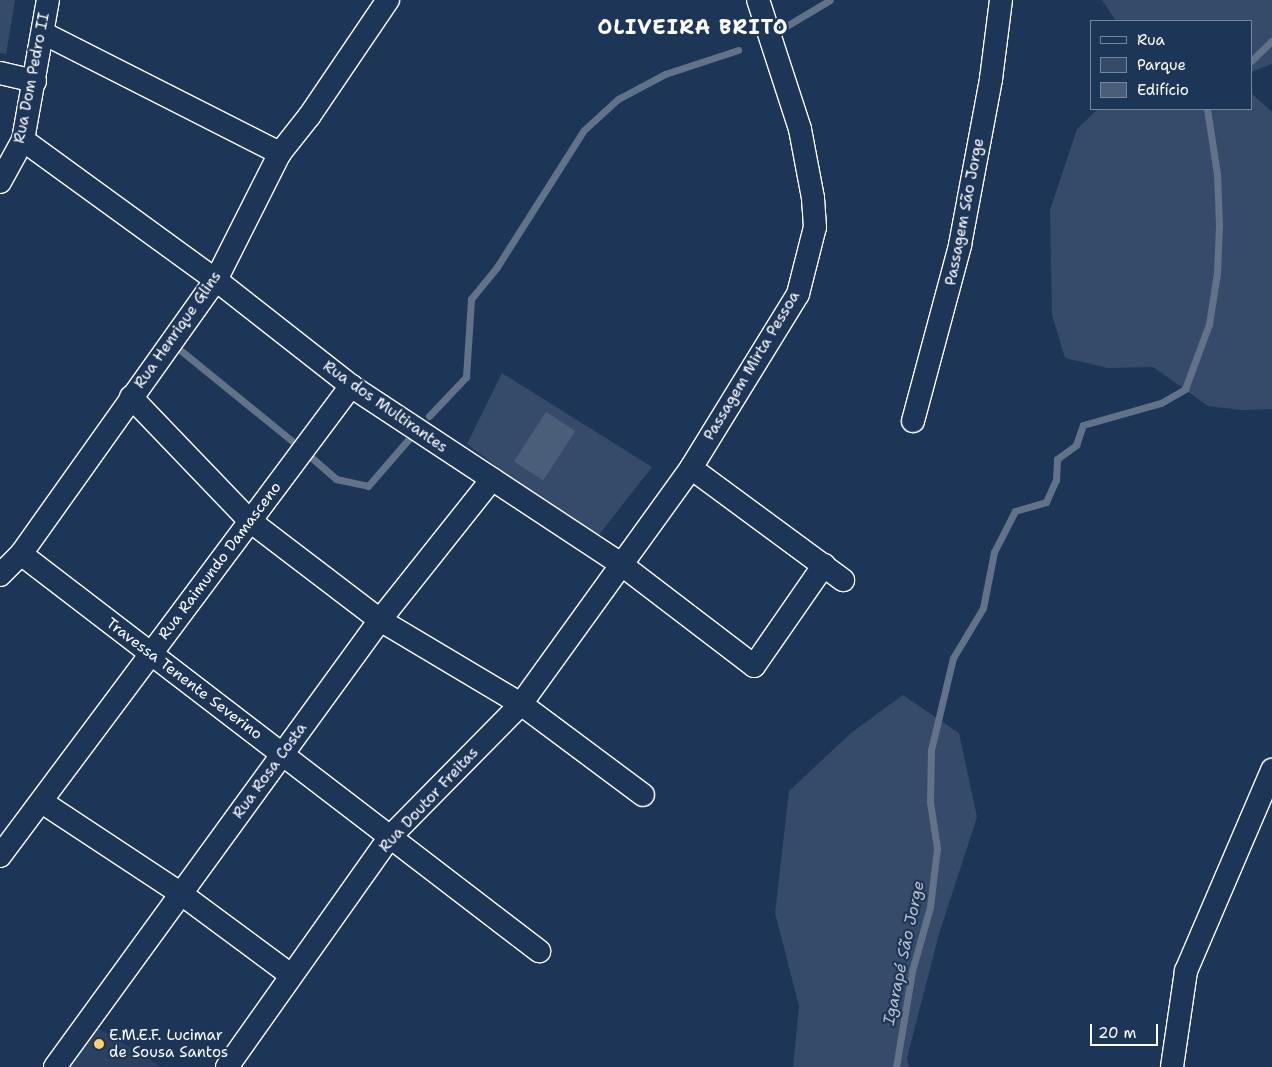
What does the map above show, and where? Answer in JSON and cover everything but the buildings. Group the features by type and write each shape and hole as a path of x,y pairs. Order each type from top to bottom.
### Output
{"street":[{"name":"Rua Dom Pedro II","path":"2,174 23,140 48,0"},
{"name":"Rua Henrique Glins","path":"0,575 21,554 216,280 280,153 310,115 388,0"},
{"name":"Passagem Mirta Pessoa","path":"622,565 691,468 798,294 815,227 814,198 800,129 758,0"},
{"name":"Passagem São Jorge","path":"913,421 960,244 991,78 1001,0"},
{"path":"43,33 280,153"},
{"path":"0,73 35,81"},
{"name":"Rua dos Multirantes","path":"23,140 216,280 351,386 622,565 754,666 824,565"},
{"name":"Rua Raimundo Damasceno","path":"0,856 351,386"},
{"path":"131,397 250,522 380,620 521,704 644,795"},
{"path":"691,468 843,580"},
{"name":"Rua Rosa Costa","path":"55,1067 380,620 492,479"},
{"name":"Travessa Tenente Severino","path":"21,554 150,655 284,753 389,838 538,951"},
{"name":"Rua Doutor Freitas","path":"227,1067 389,838 521,704 622,565"},
{"path":"1172,1067 1186,971 1272,770"},
{"path":"42,802 180,893 291,975"}],"shaded area":[{"name":"E.M.E.F. Lucimar de Sousa Santos","path":"88,1022 162,1067 56,1067"}],"green space":[{"path":"0,0 15,0 6,54 0,53"},
{"path":"1102,0 1272,0 1272,64 1252,72 1252,20 1115,20"},
{"path":"1252,94 1272,112 1272,409 1241,410 1208,406 1153,367 1108,368 1065,358 1052,315 1050,210 1077,129 1097,110 1252,110"},
{"path":"502,373 652,467 594,541 467,444"},
{"path":"903,695 959,733 977,817 939,934 907,1058 909,1067 793,1067 799,1006 775,913 789,791 851,733"}],"waterway":[{"path":"773,34 830,0"},
{"name":"Igarapé São Jorge","path":"1252,60 1272,41"},
{"path":"429,416 466,377 471,299 497,267 584,130 618,99 665,74 738,50"},
{"name":"Igarapé São Jorge","path":"896,1067 912,971 930,907 937,848 930,802 931,750 953,658 983,608 994,552 1015,511 1046,502 1056,480 1057,459 1076,445 1083,425 1161,403 1185,389 1209,324 1217,273 1219,225 1217,174 1207,110"},
{"path":"174,345 292,441"},
{"path":"312,458 336,479 368,486 413,434"}],"place":[{"name":"E.M.E.F. Lucimar de Sousa Santos","path":"99,1044"}],"district":[{"name":"OLIVEIRA BRITO","path":"693,27"}]}
